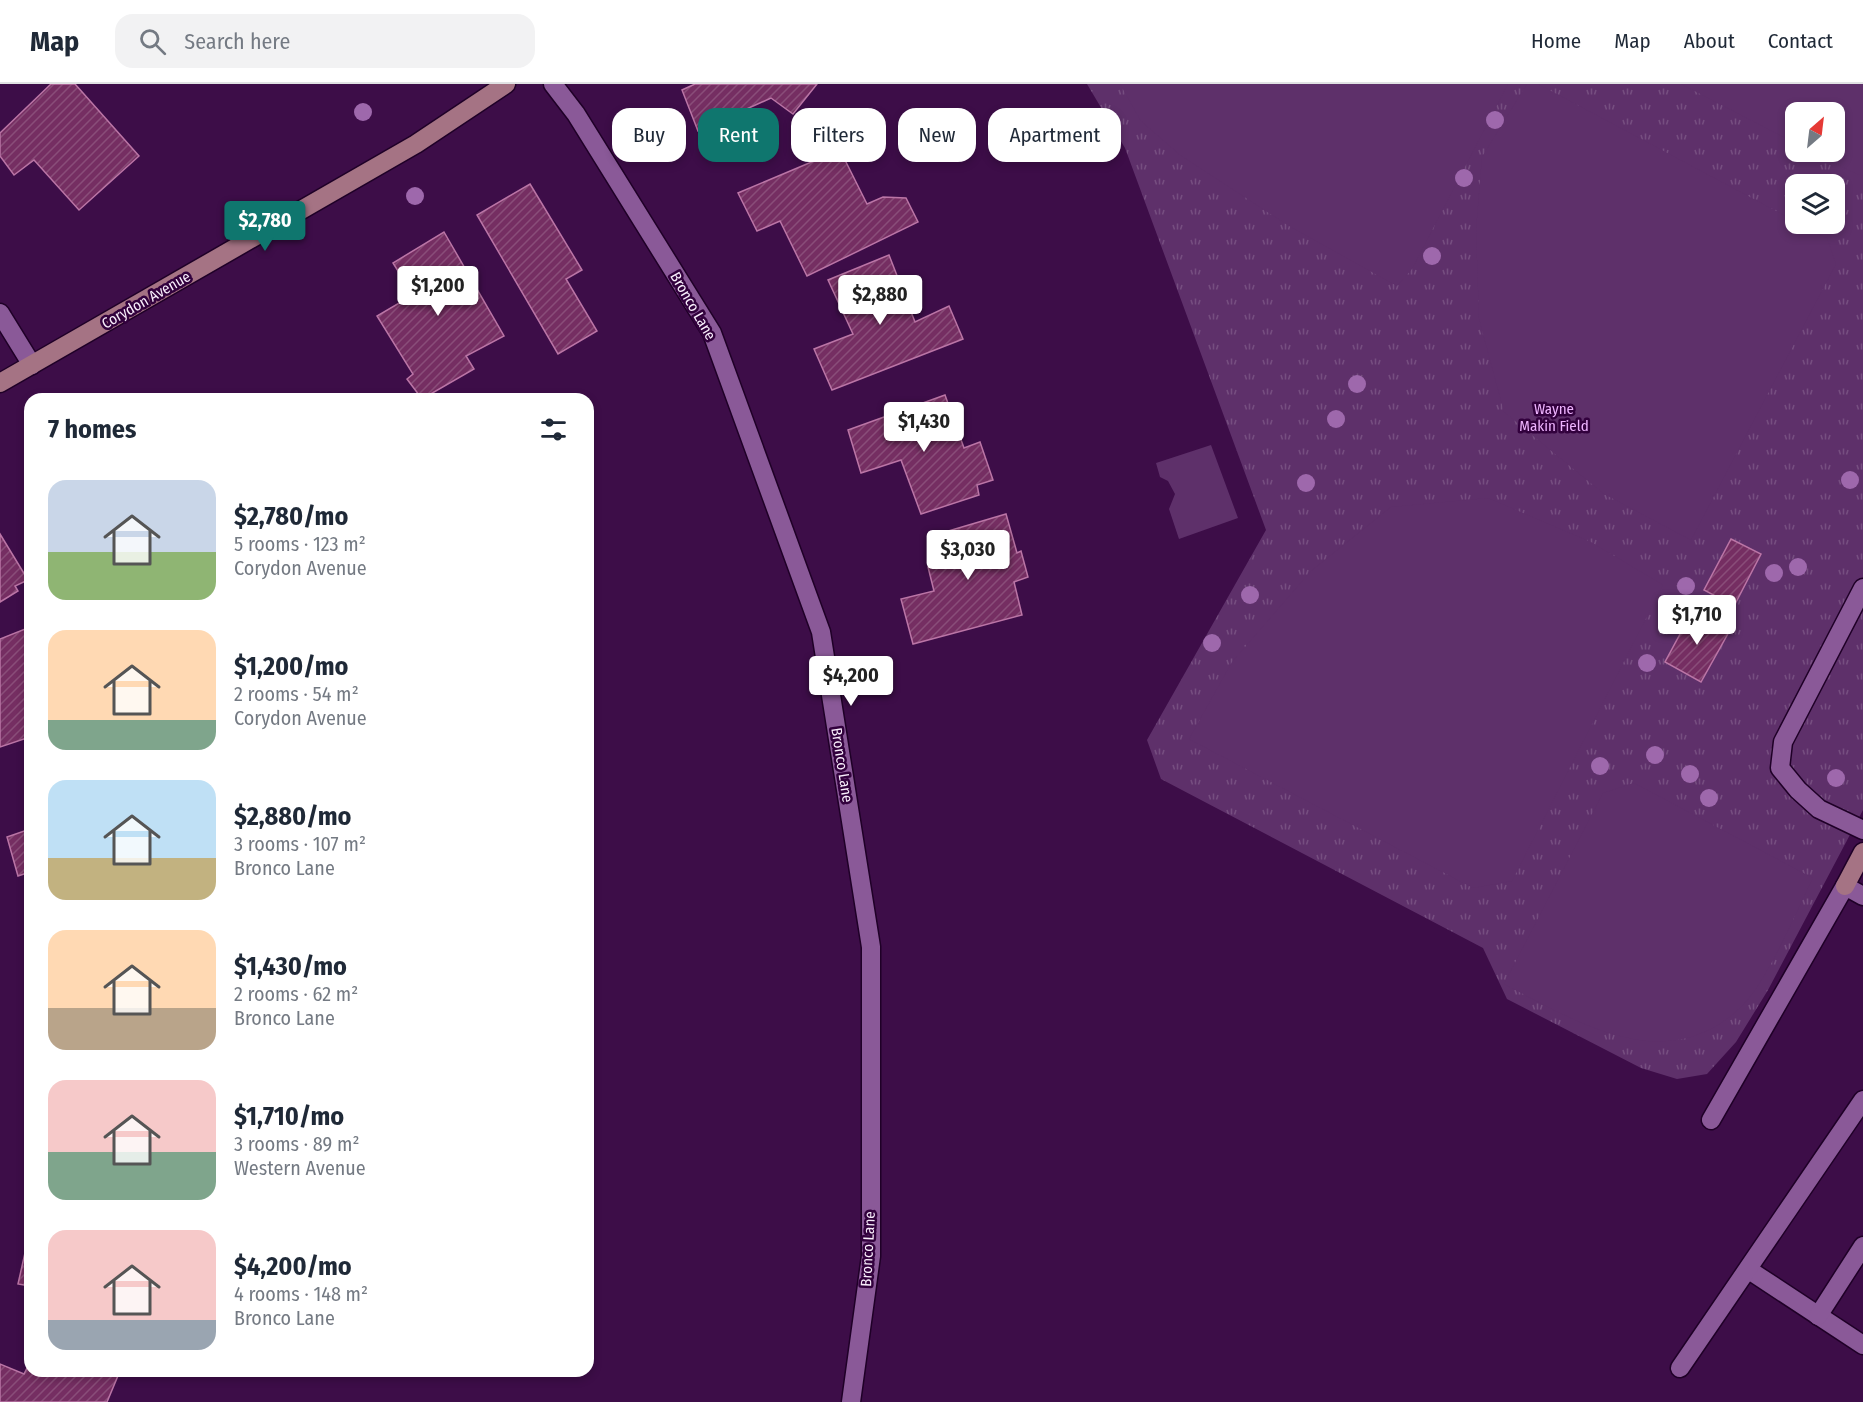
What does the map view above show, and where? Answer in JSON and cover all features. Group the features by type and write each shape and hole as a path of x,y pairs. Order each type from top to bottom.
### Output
{"main road":[{"name":"Corydon Avenue","path":"0,383 416,144 506,84"},
{"path":"1845,886 1863,852"}],"street":[{"name":"Bronco Lane","path":"554,84 576,114 712,333 821,632 871,947 871,1256 851,1402"},
{"path":"0,313 32,365"},
{"path":"1863,588 1783,742 1780,768 1798,790 1819,809 1863,830"},
{"path":"1711,1120 1845,886 1863,896"},
{"path":"1680,1368 1863,1100"},
{"path":"1818,1316 1863,1246"},
{"path":"1749,1270 1863,1345"}],"green space":[{"name":"Wayne Makin Field","path":"1087,84 1863,84 1863,810 1768,990 1736,1042 1707,1074 1677,1079 1641,1068 1507,999 1483,948 1161,779 1147,740 1266,530 1121,141 1121,108 1101,108"},
{"path":"1120,84 1508,84 1412,269 1397,286 1289,226 1180,155 1141,121"},
{"path":"1527,84 1538,84 1785,216 1785,234 1818,234 1827,238 1836,264 1691,540 1604,494 1504,412 1479,319 1476,230 1482,157"},
{"path":"1681,84 1863,84 1863,174 1859,175 1832,162 1845,162 1845,102 1785,102 1785,138"},
{"path":"1211,445 1238,518 1179,539 1169,509 1175,494 1168,481 1160,477 1156,463"},
{"path":"1488,498 1591,542 1663,585 1512,881 1473,888 1189,739 1232,662 1311,571 1391,507"},
{"path":"1634,783 1813,878 1780,947 1750,997 1739,1009 1710,1029 1681,1039 1651,1041 1620,1036 1561,1013 1504,984 1603,793"}],"building":[{"path":"51,84 75,84 139,156 79,210 34,160 14,175 0,156 0,133"},
{"path":"695,84 817,84 798,108 791,108 791,113 771,98 749,108 698,108 698,131 682,90"},
{"path":"812,162 846,162 867,204 883,197 906,198 918,222 807,276 780,221 757,231 738,193"},
{"path":"530,184 582,270 566,279 597,331 558,354 477,215"},
{"path":"444,232 504,336 466,356 474,369 432,393 418,393 407,379 413,374 377,316 413,295 393,263"},
{"path":"889,255 915,322 949,306 963,339 832,390 814,349 853,334 828,280"},
{"path":"945,395 964,448 980,442 993,480 977,485 979,495 921,514 901,460 861,473 848,430"},
{"path":"1006,514 1017,553 1021,551 1028,577 1014,582 1022,615 913,644 901,599 934,591 928,567 935,564 928,537"},
{"path":"0,534 24,573 24,582 15,586 18,591 0,602"},
{"path":"1731,539 1761,554 1734,606 1704,590"},
{"path":"1693,610 1730,630 1701,682 1665,662"},
{"path":"24,629 24,739 0,747 0,639"},
{"path":"24,831 24,874 18,876 7,837"},
{"path":"24,1257 24,1285 18,1284"},
{"path":"0,1364 24,1374 24,1377 117,1377 107,1402 0,1402"}]}
